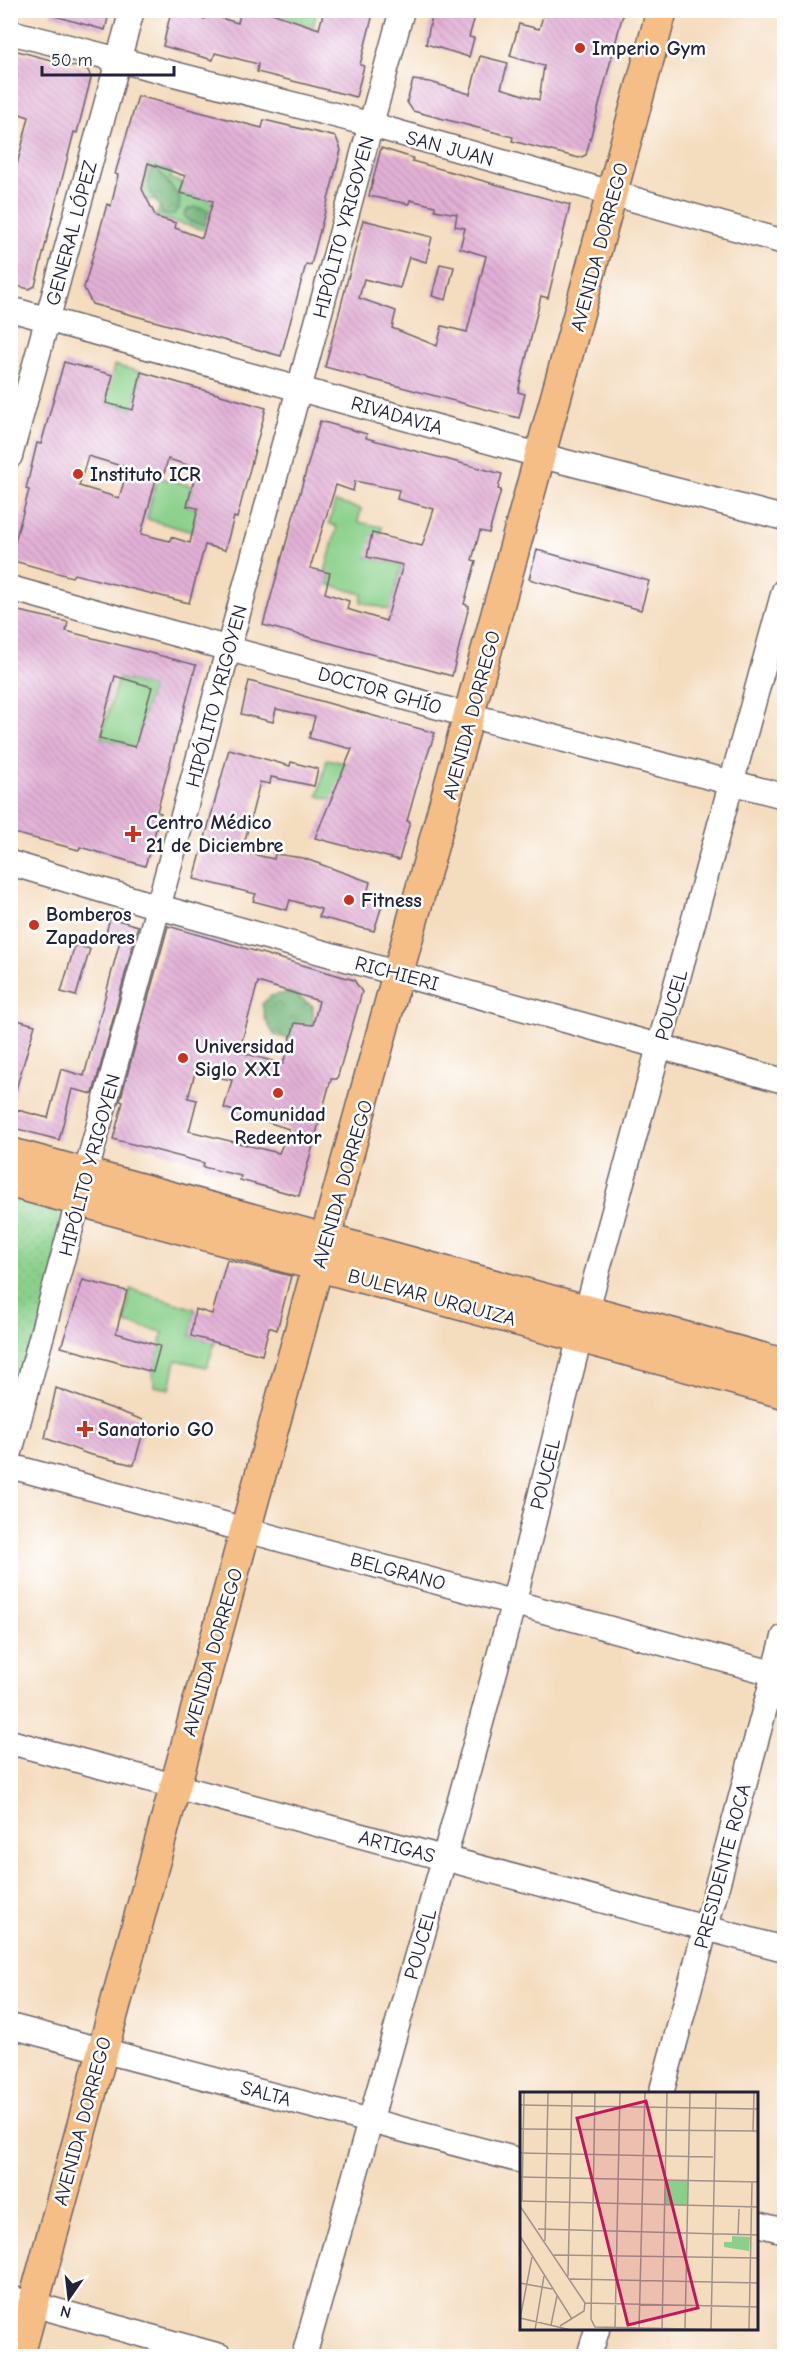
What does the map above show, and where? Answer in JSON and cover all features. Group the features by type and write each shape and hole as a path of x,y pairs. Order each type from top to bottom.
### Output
{"main road":[{"name":"AVENIDA DORREGO","path":"19,2356 22,2301 101,2050 246,1532 322,1252 401,975 662,10"},
{"name":"BULEVAR URQUIZA","path":"10,1153 83,1187 583,1324 784,1394"},
{"name":"BULEVAR URQUIZA","path":"10,1182 83,1187"},
{"name":"BULEVAR URQUIZA","path":"583,1324 784,1364"}],"street":[{"name":"GENERAL LÓPEZ","path":"10,456 132,10"},
{"name":"HIPÓLITO YRIGOYEN","path":"10,1452 402,10"},
{"name":"SAN JUAN","path":"10,32 614,192 784,242"},
{"name":"RIVADAVIA","path":"10,309 300,387 542,456 784,518"},
{"name":"DOCTOR GHÍO","path":"10,588 471,716 784,796"},
{"name":"POUCEL","path":"304,2356 444,1859 514,1601 583,1324 734,783 784,591"},
{"name":"RICHIERI","path":"10,862 159,907 784,1080"},
{"name":"BELGRANO","path":"10,1466 246,1532 514,1601 780,1675"},
{"name":"PRESIDENTE ROCA","path":"662,2092 706,1927 780,1675 784,1637"},
{"name":"ARTIGAS","path":"10,1742 784,1949"},
{"name":"SALTA","path":"10,2025 520,2160"},
{"path":"759,2224 784,2231"},
{"path":"22,2301 220,2356"},
{"path":"589,2356 597,2331"}],"green space":[{"path":"263,11 300,11 316,15 313,27"},
{"path":"151,153 164,156 162,168 172,172 170,179 183,183 181,193 213,201 205,230 156,217 161,203 142,197"},
{"path":"157,168 180,198 179,209 171,216 161,214 162,211 150,192 151,169"},
{"path":"196,207 208,210 206,225 190,222 184,215 188,209"},
{"path":"114,365 141,372 133,410 106,403"},
{"path":"157,477 192,486 187,506 223,515 220,524 196,517 192,532 147,519"},
{"path":"335,502 361,509 358,522 382,527 380,536 367,557 402,565 390,610 361,602 362,594 327,584 330,574 325,572 337,527 329,523"},
{"path":"118,678 152,687 139,731 144,750 101,738"},
{"path":"327,759 348,764 364,809 318,796"},
{"path":"291,992 313,1006 313,1025 290,1039 274,1035 265,1019 262,1004 271,996"},
{"path":"11,1182 79,1200 11,1452"},
{"path":"130,1289 195,1309 191,1336 215,1342 207,1367 176,1360 170,1389 154,1386 153,1372 163,1332 125,1323"}],"building":[{"path":"51,10 110,10 105,30 51,15"},
{"path":"241,10 263,10 319,29 324,10 374,10 360,65 364,66 356,97 257,72 258,64 215,53 213,60 163,46 171,11 205,19 206,14 238,23"},
{"path":"433,10 477,10 469,37 474,38 469,57 426,44"},
{"path":"545,10 624,10 586,155 579,158 512,141 513,137 413,111 407,102 413,80 430,82 470,94 480,56 508,63 501,88 539,100 544,66 510,56 519,24 539,29"},
{"path":"10,49 88,70 91,78 77,133 74,132 35,286 29,289 10,284 10,180 13,168 16,169 29,117 10,111"},
{"path":"138,96 262,128 264,120 336,137 341,150 311,265 306,264 281,356 92,304 84,288 107,204 111,206 118,175 115,174","holes":["148,163 185,176 180,193 213,201 202,238 175,228 176,223 156,217 142,189"]},
{"path":"381,148 413,158 412,161 570,205 548,298 541,296 518,392 525,394 519,418 325,367 363,220 432,237 426,262 409,257 400,288 364,279 359,298 396,311 392,328 437,346 442,326 467,332 486,256 460,248 465,228 455,226 457,214 435,210 435,206 410,200 409,204 369,196"},
{"path":"440,264 454,267 446,300 432,296"},
{"path":"64,362 113,375 106,403 133,410 141,372 266,408 237,518 234,517 225,550 205,545 189,603 74,574 72,577 10,560 29,490 26,489 37,443 41,444","holes":["88,456 128,468 119,498 79,486","168,459 197,468 187,506 198,508 190,543 171,537 170,541 141,534 157,476 163,477"]},
{"path":"320,421 367,434 366,438 502,474 498,489 501,490 489,533 480,531 472,560 476,561 464,604 469,606 452,676 263,625","holes":["355,481 399,490 397,499 434,509 422,546 372,533 367,557 403,565 386,621 347,609 349,601 325,593 330,573 310,568 336,485 353,491"]},
{"path":"537,550 649,581 641,610 529,579"},
{"path":"10,609 68,622 66,631 196,665 157,812 161,813 145,866 80,847 79,850 10,832","holes":["115,676 152,687 135,747 99,738"]},
{"path":"249,681 435,733 416,789 407,821 410,822 399,860 315,838 352,749 309,738 315,717 276,709 273,722 241,714"},
{"path":"229,749 290,766 291,762 318,769 314,786 271,777 270,784 260,782 242,852 274,859 275,854 303,858 370,882 366,898 383,902 374,931 319,917 321,909 290,900 287,910 253,901 256,894 194,879"},
{"path":"110,918 138,926 93,1094 72,1089 59,1140 10,1127 10,1108 48,1118 61,1069 84,1076 121,937 106,933"},
{"path":"168,926 354,980 362,992 337,1079 331,1079 299,1196 240,1180 241,1176 203,1167 204,1163 113,1139 123,1102 120,1101","holes":["258,982 319,1001 313,1025 295,1023 283,1064 239,1052","195,1073 232,1080 224,1108 289,1129 279,1153 189,1131 197,1100 188,1098"]},
{"path":"75,945 90,949 76,996 61,992"},
{"path":"10,1018 35,1025 14,1096 10,1095"},
{"path":"227,1260 291,1276 277,1330 269,1327 262,1355 191,1336 195,1309 212,1314"},
{"path":"83,1280 127,1291 116,1333 160,1346 153,1372 61,1347"},
{"name":"Sanatorio GO","path":"56,1388 146,1421 134,1465 88,1454 45,1438"}],"place":[{"name":"Imperio Gym","path":"580,48"},
{"name":"Instituto ICR","path":"78,474"},
{"name":"Centro Médico 21 de Diciembre","path":"133,834"},
{"name":"Fitness","path":"349,900"},
{"name":"Bomberos Zapadores","path":"34,925"},
{"name":"Universidad Siglo XXI","path":"183,1058"},
{"name":"Comunidad Redeentor","path":"278,1093"},
{"name":"Sanatorio GO","path":"85,1429"}]}
